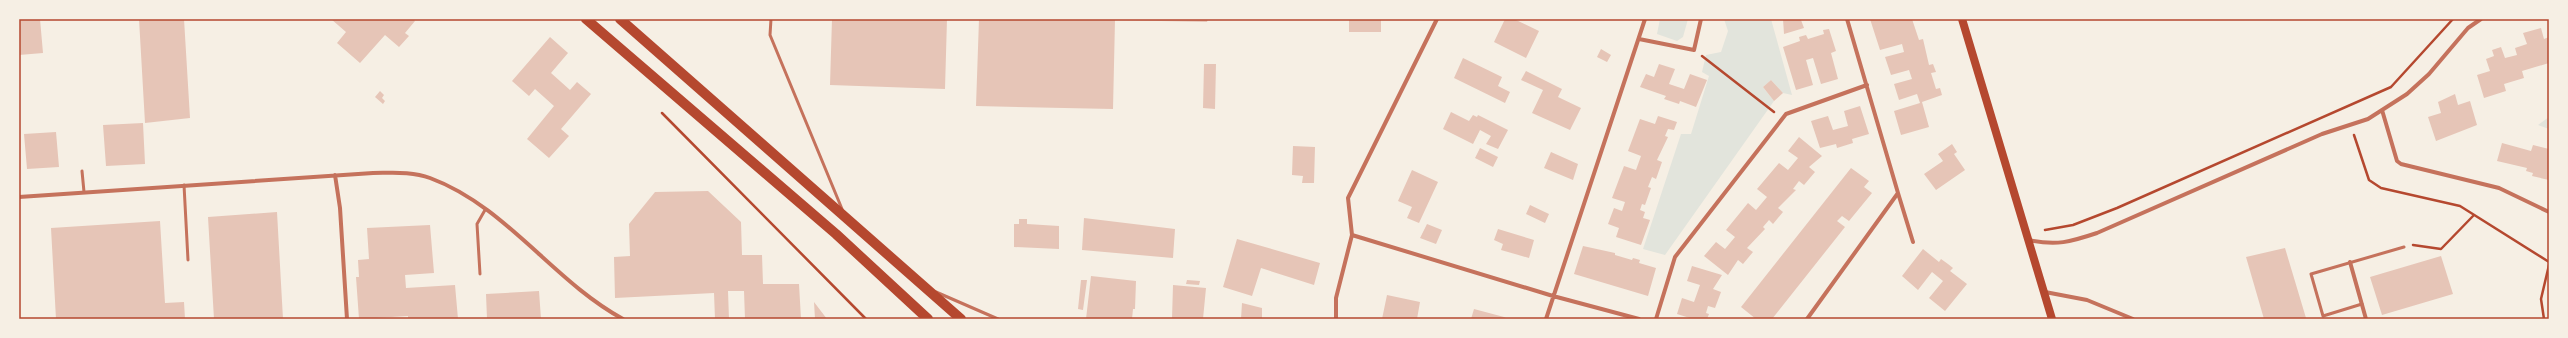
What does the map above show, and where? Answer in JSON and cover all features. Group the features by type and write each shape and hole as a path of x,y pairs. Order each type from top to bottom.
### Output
{"main road":[{"path":"586,19 836,234 928,319"},
{"path":"620,19 961,319"},
{"path":"1962,19 2052,319"}],"street":[{"path":"1336,319 1336,298 1352,235 1348,198 1437,19"},
{"path":"1546,319 1645,19"},
{"path":"1639,39 1694,50 1702,19"},
{"path":"1847,19 1913,242"},
{"path":"2027,239 2049,244 2072,242 2097,233 2322,134 2351,125 2382,110 2407,94 2429,74 2468,28 2482,19"},
{"path":"1656,319 1675,256 1786,114 1867,85"},
{"path":"2382,110 2397,161 2401,164 2499,188 2549,212"},
{"path":"19,197 335,175 397,172 428,177 456,190 502,222 574,286 623,319"},
{"path":"335,175 340,208 347,319"},
{"path":"1807,319 1898,193"},
{"path":"1352,235 1553,296 1639,319"},
{"path":"2350,262 2366,319"},
{"path":"2045,292 2086,300 2133,319"}],"lane":[{"path":"771,19 770,35 845,216"},
{"path":"82,171 84,192"},
{"path":"184,185 188,260"},
{"path":"480,274 478,224 485,210"},
{"path":"2362,304 2323,316 2311,274 2404,247"},
{"path":"923,285 998,319"}],"path":[{"path":"2049,244 2045,230 2073,225 2117,208 2391,87 2453,19"},
{"path":"1694,50 1782,119"},
{"path":"662,113 866,319"},
{"path":"2351,125 2369,180 2381,188 2460,206 2549,262"},
{"path":"2404,247 2416,245 2441,249 2474,215"},
{"path":"2544,319 2541,299 2549,265"}],"shaded area":[{"path":"1660,19 1688,19 1683,37 1677,41 1657,34"},
{"path":"1724,19 1771,19 1792,95 1783,93 1771,80 1763,87 1774,101 1665,255 1643,249 1681,134 1691,134 1709,76 1702,72 1706,55 1721,52 1728,31"},
{"path":"2549,117 2549,129 2538,125"}],"building":[{"path":"19,19 40,19 43,53 19,55"},
{"path":"139,19 184,19 190,118 145,123"},
{"path":"331,19 413,19 415,21 405,33 409,36 399,47 385,35 360,63 337,43 346,32"},
{"path":"832,19 947,19 945,89 830,85"},
{"path":"979,19 1208,19 1207,22 1115,20 1113,109 976,106"},
{"path":"1349,19 1381,19 1381,32 1349,32"},
{"path":"1505,19 1514,19 1539,31 1526,58 1494,42"},
{"path":"1783,19 1805,19 1801,20 1804,28 1784,34"},
{"path":"1870,19 1912,19 1919,40 1923,39 1929,65 1933,64 1936,72 1931,73 1936,89 1940,88 1942,95 1922,102 1929,127 1901,135 1894,111 1920,103 1917,94 1899,100 1894,84 1912,79 1909,70 1891,75 1885,57 1904,52 1902,44 1880,50"},
{"path":"2541,28 2544,39 2549,37 2549,63 2522,71 2524,78 2504,84 2506,91 2484,98 2477,75 2490,71 2486,59 2494,56 2492,50 2501,47 2505,58 2517,55 2515,48 2527,44 2523,33"},
{"path":"1829,29 1836,51 1831,53 1838,79 1821,84 1813,58 1806,60 1813,85 1796,90 1783,47 1800,41 1799,37 1806,35 1808,39 1824,34 1823,30"},
{"path":"550,37 568,53 551,73 570,90 577,82 591,94 561,129 569,136 549,158 527,139 554,106 535,89 529,96 512,81"},
{"path":"1601,49 1611,55 1607,62 1597,57"},
{"path":"1463,58 1502,77 1498,86 1510,92 1505,103 1454,78"},
{"path":"1204,64 1216,64 1215,109 1203,108"},
{"path":"1659,64 1675,69 1669,84 1684,89 1690,74 1707,80 1696,107 1680,101 1679,104 1664,99 1666,96 1640,87 1646,74 1654,77"},
{"path":"1526,71 1562,89 1558,97 1581,108 1570,130 1532,113 1543,90 1521,80"},
{"path":"1771,80 1783,93 1774,101 1763,87"},
{"path":"380,91 384,95 382,98 385,101 383,104 375,97"},
{"path":"2455,94 2458,105 2470,101 2477,125 2436,141 2428,117 2441,113 2438,102"},
{"path":"1860,106 1869,134 1852,139 1853,143 1837,148 1836,144 1820,148 1811,121 1828,116 1833,130 1848,126 1844,111"},
{"path":"1451,112 1469,121 1473,115 1477,117 1478,115 1508,130 1498,149 1486,144 1491,136 1480,130 1473,144 1443,129"},
{"path":"1658,116 1677,122 1674,130 1668,129 1665,136 1668,137 1657,160 1662,162 1656,179 1652,177 1648,187 1651,188 1645,205 1642,204 1640,210 1645,212 1643,218 1650,220 1641,245 1616,237 1619,228 1608,224 1614,208 1622,211 1625,202 1612,198 1624,166 1636,170 1641,156 1628,151 1640,119 1655,124"},
{"path":"143,123 145,164 106,166 103,125"},
{"path":"56,132 59,167 27,169 24,134"},
{"path":"1799,137 1822,156 1809,167 1815,172 1804,185 1799,181 1793,189 1796,190 1778,208 1783,212 1773,224 1769,220 1763,227 1765,229 1747,248 1753,252 1743,264 1738,260 1728,275 1704,256 1716,242 1725,249 1735,237 1726,230 1748,203 1756,210 1767,197 1757,189 1779,163 1788,170 1798,158 1788,151"},
{"path":"2502,143 2531,151 2533,145 2549,149 2549,180 2532,176 2533,173 2526,171 2527,168 2497,161"},
{"path":"1952,144 1957,152 1954,154 1965,170 1936,190 1924,174 1943,161 1938,154"},
{"path":"1293,146 1315,147 1314,183 1302,183 1303,176 1292,175"},
{"path":"1480,148 1498,157 1493,167 1475,158"},
{"path":"1551,152 1578,164 1573,180 1544,168"},
{"path":"1851,168 1869,181 1864,187 1872,193 1849,221 1842,216 1837,221 1845,227 1772,319 1756,319 1741,307"},
{"path":"1412,170 1438,182 1419,223 1407,218 1412,207 1398,201"},
{"path":"708,191 741,222 742,255 762,255 763,284 799,284 801,319 745,319 744,291 728,291 729,319 715,319 714,293 615,298 614,257 630,256 629,224 655,192"},
{"path":"1530,205 1549,214 1545,223 1526,214"},
{"path":"277,212 283,319 214,319 208,217"},
{"path":"1084,218 1175,229 1173,258 1082,250"},
{"path":"1019,219 1027,219 1027,224 1059,226 1059,249 1014,247 1014,224 1019,224"},
{"path":"160,221 165,303 184,302 185,319 56,319 51,228"},
{"path":"1427,224 1442,230 1436,244 1420,238"},
{"path":"430,225 434,273 405,275 406,288 455,285 458,319 408,319 408,316 359,319 356,277 359,277 358,260 369,259 367,228"},
{"path":"1498,229 1534,240 1529,258 1501,250 1503,244 1494,240"},
{"path":"1237,239 1320,263 1314,285 1261,268 1252,296 1223,287"},
{"path":"1583,246 1615,253 1615,255 1632,260 1633,258 1640,260 1639,263 1656,268 1648,296 1574,274"},
{"path":"2285,248 2306,318 2264,319 2246,257"},
{"path":"1923,249 1939,262 1941,259 1948,264 1953,268 1950,271 1967,284 1945,311 1929,298 1943,281 1932,272 1918,290 1902,276"},
{"path":"2441,256 2453,294 2382,315 2370,277"},
{"path":"1692,266 1722,275 1713,289 1721,292 1715,308 1708,306 1706,313 1709,314 1707,319 1693,319 1677,314 1682,298 1694,302 1700,285 1687,281"},
{"path":"1091,276 1136,281 1135,309 1133,309 1132,319 1086,319"},
{"path":"1081,280 1087,280 1083,310 1078,309"},
{"path":"1187,280 1200,281 1199,285 1186,284"},
{"path":"1173,285 1206,288 1203,319 1172,319"},
{"path":"539,291 541,319 487,319 486,294"},
{"path":"1387,295 1420,302 1417,319 1382,319"},
{"path":"814,302 827,319 815,319"},
{"path":"1242,303 1262,308 1262,319 1241,319"},
{"path":"1474,309 1504,317 1508,319 1471,319"}]}
